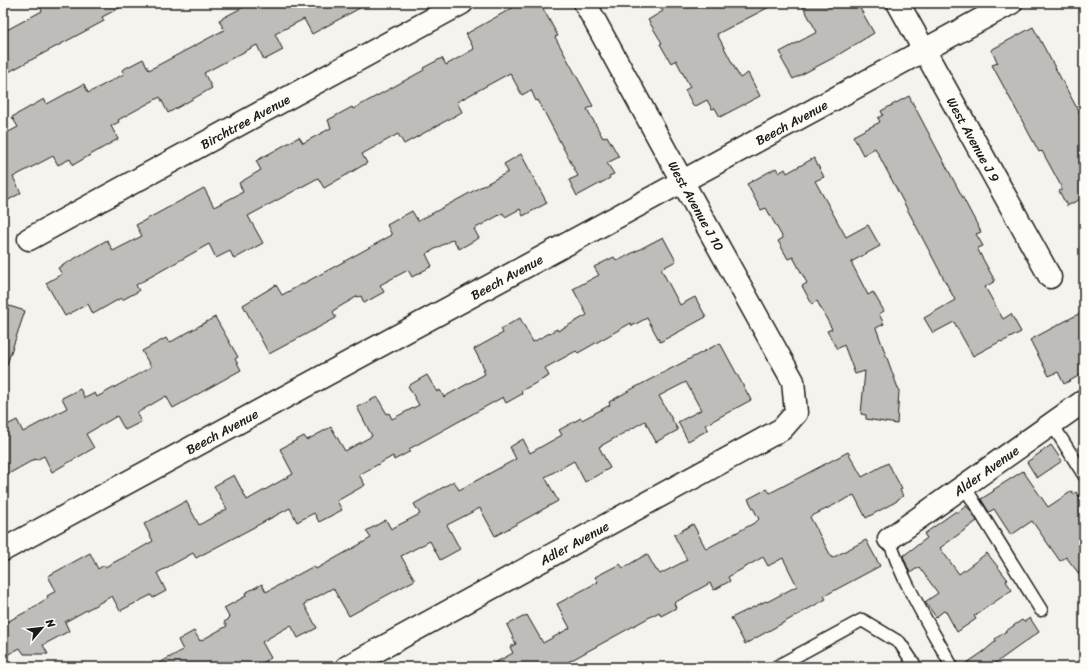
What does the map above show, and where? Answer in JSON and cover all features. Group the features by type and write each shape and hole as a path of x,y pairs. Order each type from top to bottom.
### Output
{"street":[{"name":"Birchtree Avenue","path":"28,239 462,3"},
{"name":"West Avenue J 10","path":"585,3 793,381 796,413"},
{"name":"West Avenue J 9","path":"898,3 1050,277"},
{"name":"Beech Avenue","path":"3,550 1011,3"},
{"name":"Alder Avenue","path":"889,539 1084,401"},
{"name":"Adler Avenue","path":"347,667 782,429 796,413"}],"lane":[{"path":"1052,424 1084,474"},
{"path":"964,486 1041,610"},
{"path":"889,539 894,555 906,582 951,665"},
{"path":"776,667 862,620 900,642 916,667"}],"building":[{"path":"38,3 129,3 102,17 104,21 3,75 3,32 42,11"},
{"path":"251,3 369,3 312,34 304,19 275,34 283,50 264,60 257,45 204,73 212,88 168,113 160,97 127,115 118,120 119,122 111,126 118,139 73,165 70,159 58,165 53,156 13,177 21,193 3,203 3,135 18,127 12,117 44,99 47,104 84,84 88,93 124,74 122,70 143,59 149,70 224,30 219,20"},
{"path":"521,3 540,3 558,36 555,37 593,106 587,109 603,138 607,136 619,157 607,163 614,174 609,176 610,178 577,196 569,180 578,176 538,100 536,101 531,90 522,95 510,73 457,102 462,112 404,144 398,134 362,154 367,163 324,188 318,178 248,216 263,243 234,259 230,251 216,258 209,244 136,285 139,291 122,300 121,298 93,314 88,304 65,316 46,283 62,274 58,268 107,240 113,251 142,236 136,225 204,188 214,207 243,192 239,183 261,170 256,161 299,137 303,143 331,128 328,120 352,107 353,109 424,70 423,68 442,58 446,65 474,49 466,34"},
{"path":"659,3 777,3 717,34 740,78 748,73 760,96 720,117 715,108 712,109 707,100 694,107 685,90 690,87 676,60 671,63 660,44 662,43 648,20 663,11"},
{"path":"801,3 857,3 874,33 833,58 793,79 781,58 783,57 780,52 817,32"},
{"path":"1033,27 1084,121 1084,197 1067,206 1059,191 1062,190 1061,186 1042,151 1039,152 992,65 998,63 991,50"},
{"path":"909,96 981,232 976,234 983,246 978,248 978,250 995,281 985,287 1003,319 1011,314 1021,332 973,356 954,322 933,333 924,318 955,300 875,148 863,155 853,136 880,122 878,118 883,115 881,111"},
{"path":"521,154 547,203 523,216 520,209 505,217 503,213 474,229 479,238 459,249 453,239 426,254 432,266 412,277 408,270 380,285 384,292 364,303 361,296 358,296 334,310 333,312 336,318 269,354 243,305 276,285 282,295 334,267 392,235 387,225 412,211 418,221 508,172 504,164"},
{"path":"814,158 824,177 815,181 846,237 868,225 880,246 851,262 868,295 873,292 884,311 879,314 884,324 876,328 899,391 897,424 866,419 866,415 861,414 865,371 855,374 844,345 837,349 827,331 832,329 817,301 812,304 802,286 807,283 793,257 788,259 778,241 783,238 766,208 761,210 747,184 776,168 779,173 785,169 787,173"},
{"path":"663,237 676,261 661,269 680,305 695,297 706,317 660,342 647,318 632,326 631,323 578,353 576,351 545,368 549,376 521,391 522,394 506,403 503,397 409,449 411,451 394,460 393,456 359,475 365,485 337,501 342,510 319,522 314,513 297,522 290,508 196,558 193,553 157,573 166,591 153,598 151,595 120,611 112,596 65,622 69,631 43,645 48,654 24,654 20,648 3,657 3,624 37,606 48,598 47,596 56,591 48,576 90,553 98,569 134,552 153,541 144,524 186,501 199,525 227,509 214,486 234,475 247,500 293,474 280,449 304,436 307,440 331,427 345,451 372,436 357,407 377,397 387,414 389,413 392,419 419,405 408,386 427,375 437,392 440,390 444,397 485,374 483,370 485,370 474,349 503,333 501,329 520,318 533,342 557,329 558,331 587,315 573,289 599,275 594,267 614,257 617,261"},
{"path":"3,304 25,311 6,367 3,366"},
{"path":"1084,311 1084,373 1064,384 1058,372 1049,376 1030,340"},
{"path":"215,317 238,357 235,359 241,370 173,408 166,396 137,413 141,422 125,430 117,416 86,434 94,448 52,472 44,456 36,460 35,459 3,477 3,427 17,420 23,432 67,408 62,398 80,389 85,398 95,393 97,397 151,367 142,351 166,338 169,343"},
{"path":"720,343 751,400 705,425 708,430 688,441 678,422 701,410 686,382 659,396 678,430 656,442 645,421 599,447 610,468 585,482 574,461 545,477 558,501 495,536 480,508 447,525 460,549 440,560 430,541 401,556 415,580 349,616 333,588 304,604 317,628 298,638 291,625 262,642 271,658 255,667 152,667 183,650 178,640 194,631 200,641 227,626 224,622 229,619 229,617 224,608 246,596 245,593 262,584 266,592 314,566 316,569 371,538 366,531 386,520 391,529 420,514 414,504 454,481 459,490 516,459 510,447 523,439 530,453 562,435 559,430 610,405 609,402 632,389"},
{"path":"1051,445 1062,461 1037,478 1027,462"},
{"path":"848,452 862,477 888,463 902,489 900,490 903,496 897,501 866,518 854,495 810,517 832,558 866,540 880,566 824,596 826,599 745,644 731,618 766,601 767,602 797,586 783,558 768,566 763,557 728,577 730,581 714,590 710,583 674,603 676,608 661,616 659,612 559,667 487,667 513,653 510,647 516,644 507,625 527,615 543,643 570,628 557,604 598,582 595,577 620,564 623,568 647,554 660,574 687,560 674,535 693,524 706,549 759,519 748,499 767,489 770,493"},
{"path":"1023,471 1048,507 1072,491 1073,494 1076,492 1084,503 1084,580 1066,557 1060,561 1032,521 1011,535 994,509 989,512 981,499"},
{"path":"966,506 969,508 977,521 940,548 959,574 987,553 1008,580 1006,581 1012,590 974,616 976,619 957,632 945,610 936,617 925,602 938,593 919,567 910,573 903,556 927,538 924,534 956,511 957,513"},
{"path":"1030,618 1039,632 990,667 961,667 983,652 996,641 995,639 1016,624 1022,620 1024,622"}]}
